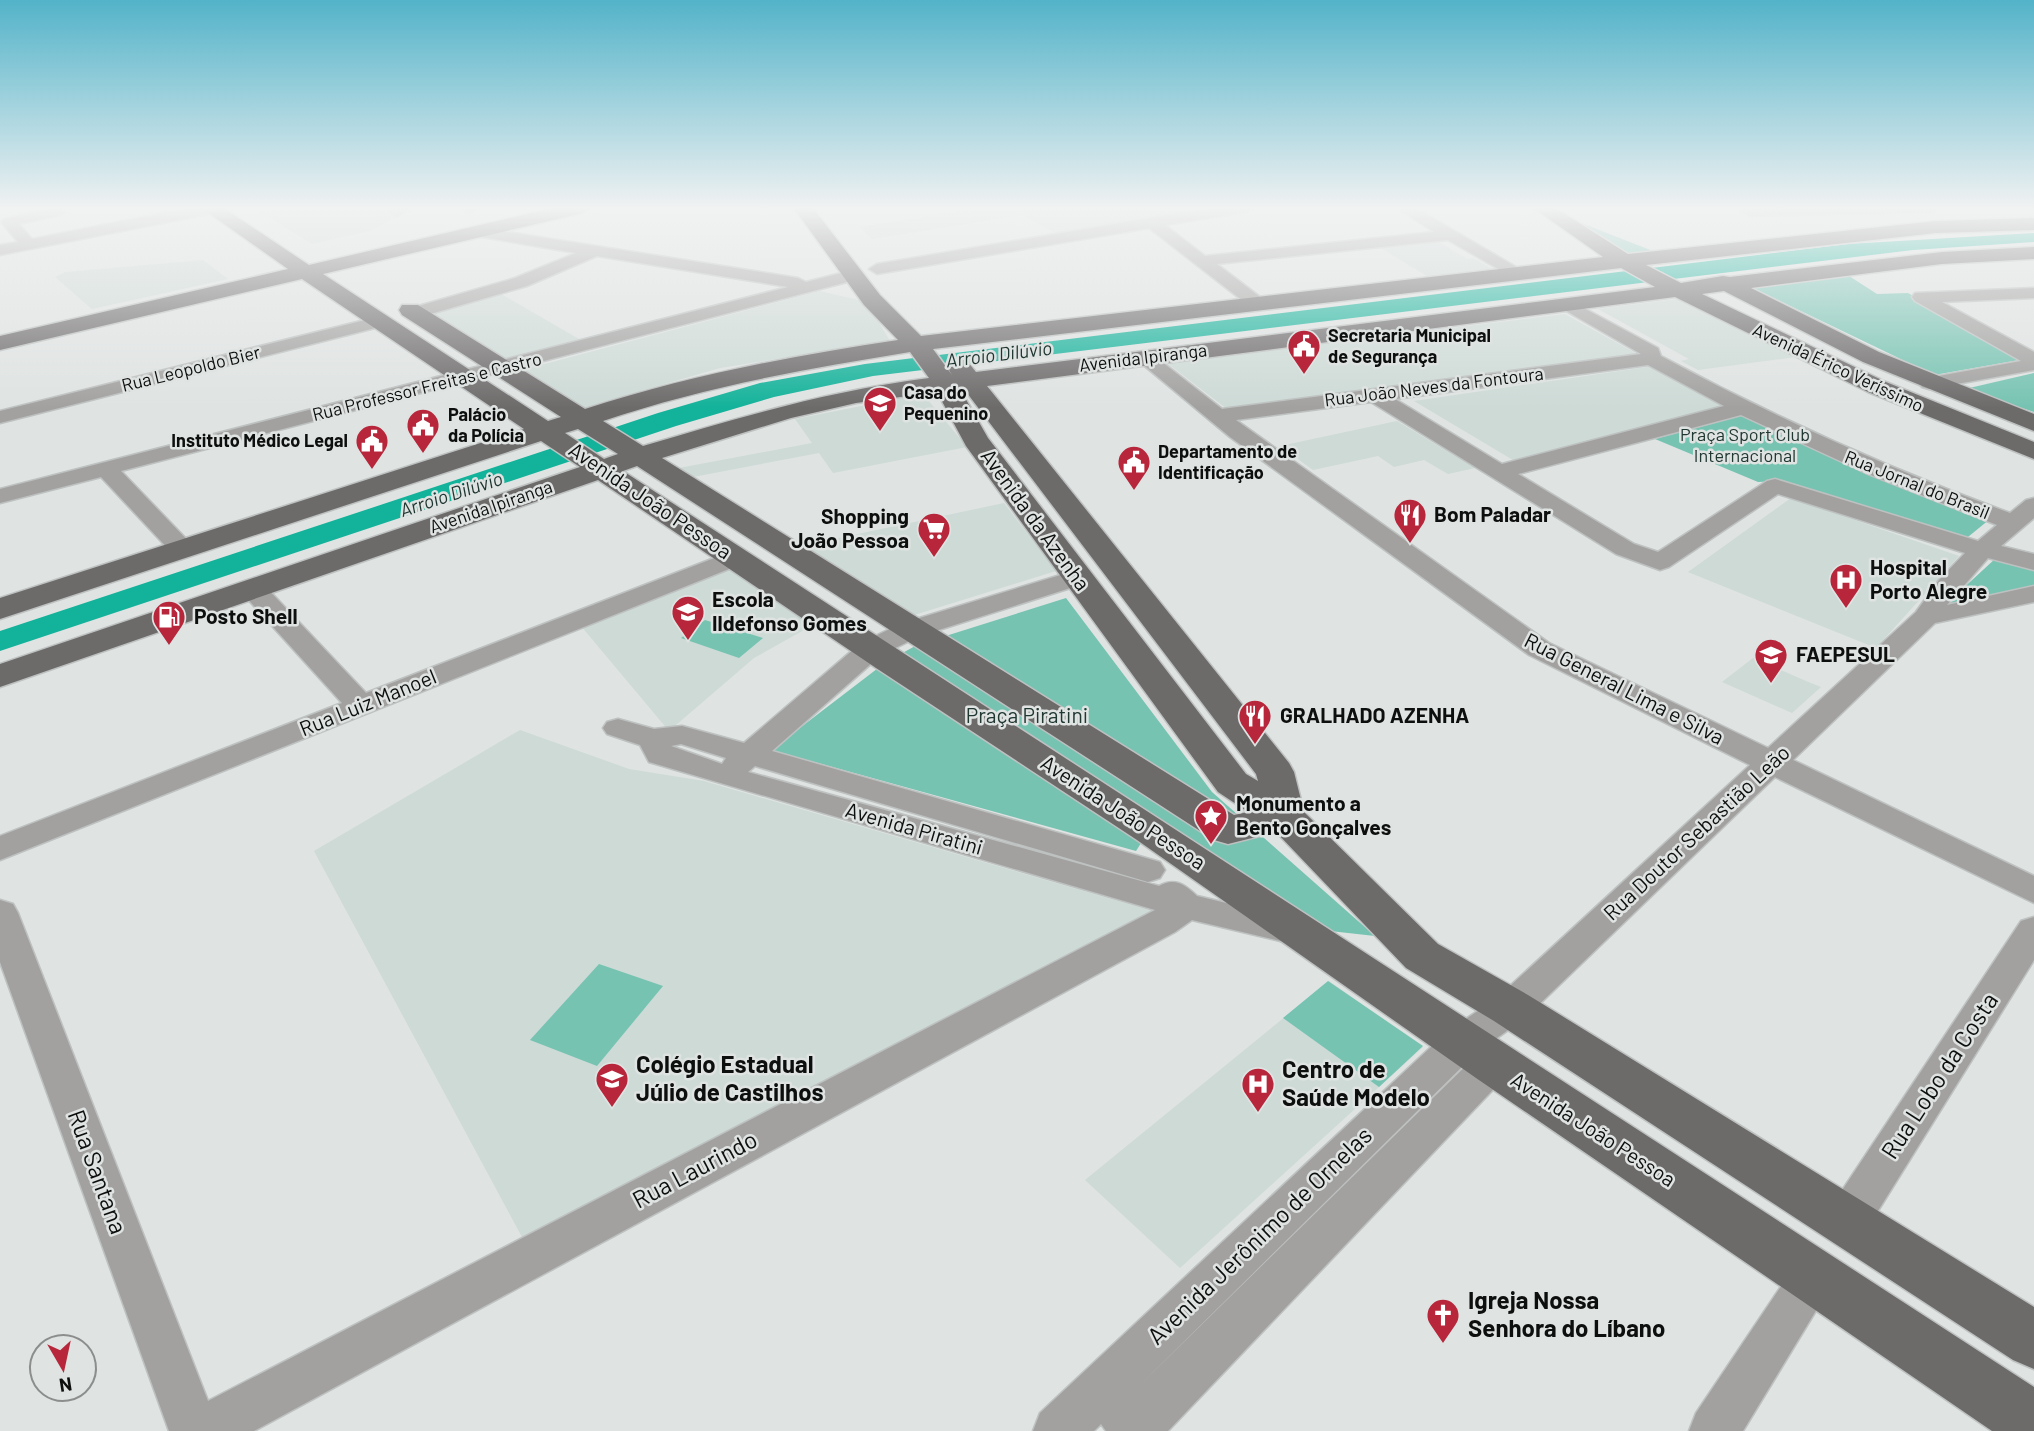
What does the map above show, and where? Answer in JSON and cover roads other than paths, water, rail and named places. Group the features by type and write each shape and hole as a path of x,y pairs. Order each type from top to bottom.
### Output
{"main road":[{"path":"0,335 282,274"},
{"path":"0,343 284,274"},
{"name":"Avenida João Pessoa","path":"311,274 551,435 615,458 910,630 1228,830 1284,817"},
{"path":"351,274 359,279"},
{"path":"881,274 893,288"},
{"name":"Avenida Ipiranga","path":"0,609 551,435 689,386 757,370 1258,304 1520,274"},
{"name":"Avenida Érico Veríssimo","path":"1643,274 1791,348 1950,420 2034,451"},
{"name":"Avenida Érico Veríssimo","path":"1705,274 1929,383 2034,423"},
{"name":"Avenida Ipiranga","path":"0,676 253,589 615,458 856,395 954,378 1145,358 1675,292 1723,282 1798,274"},
{"name":"Avenida da Azenha","path":"853,275 867,294 930,346"},
{"name":"Avenida João Pessoa","path":"392,299 587,423 615,458 735,558 871,649 1149,850 1299,932 2034,1423"},
{"name":"Avenida da Azenha","path":"917,316 930,346 954,378 1275,772 1284,817"},
{"name":"Avenida da Azenha","path":"954,378 976,440 1232,783 1284,817 1422,956 1511,1008"},
{"path":"1511,1008 2034,1340"}],"street":[{"path":"414,313 540,274"},
{"path":"737,274 867,294"},
{"path":"1218,274 1258,304"},
{"name":"Rua Professor Freitas e Castro","path":"0,496 853,275"},
{"path":"2034,293 1920,297 2034,362"},
{"name":"Rua Jornal do Brasil","path":"1567,304 1651,352 1651,359 1739,409 1880,472 2014,523"},
{"name":"Rua Leopoldo Bier","path":"0,417 381,321"},
{"name":"Rua General Lima e Silva","path":"1145,358 1218,416 1539,649 2034,891"},
{"name":"Rua João Neves da Fontoura","path":"1218,416 1651,359"},
{"path":"1929,383 2034,362"},
{"path":"1374,395 1625,549 1660,562 1775,486 1983,550 2034,562"},
{"path":"1498,472 1739,409"},
{"path":"106,468 183,550"},
{"name":"Rua Doutor Sebastião Leão","path":"1478,1053 1511,1008 1926,617 1935,601 1983,550 2034,505"},
{"name":"Rua Luiz Manoel","path":"0,849 735,558"},
{"path":"736,765 871,649 910,630 1077,578"},
{"path":"253,589 361,706"},
{"path":"1926,617 2034,594"},
{"name":"Avenida Piratini","path":"618,728 653,739 660,755 736,765 1149,850 1186,906"},
{"name":"Avenida Piratini","path":"736,765 1186,906 1299,932"},
{"name":"Rua Laurindo","path":"203,1431 1162,923 1186,906"},
{"name":"Rua Santana","path":"0,913 194,1431"},
{"name":"Rua Lobo da Costa","path":"1847,1221 2034,930"},
{"name":"Avenida Jerônimo de Ornelas","path":"1058,1431 1101,1389 1325,1203 1478,1053"},
{"name":"Avenida Jerônimo de Ornelas","path":"1137,1429 1325,1203"},
{"path":"1714,1431 1815,1276"},
{"path":"1101,1389 1137,1429"}],"water":[{"name":"Arroio Dilúvio","path":"1604,274 1717,274 873,376 774,397 676,426 0,651 0,631 658,413 760,383 865,364"}],"place":[{"name":"Secretaria Municipal de Segurança","path":"1304,376"},
{"name":"Casa do Pequenino","path":"880,433"},
{"name":"Palácio da Polícia","path":"423,455"},
{"name":"Instituto Médico Legal","path":"372,471"},
{"name":"Departamento de Identificação","path":"1134,492"},
{"name":"Bom Paladar","path":"1410,545"},
{"name":"Shopping João Pessoa","path":"934,559"},
{"name":"Hospital Porto Alegre","path":"1846,610"},
{"name":"Escola Ildefonso Gomes","path":"688,642"},
{"name":"Posto Shell","path":"169,647"},
{"name":"FAEPESUL","path":"1771,685"},
{"name":"GRALHADO AZENHA","path":"1255,746"},
{"name":"Monumento a Bento Gonçalves","path":"1211,846"},
{"name":"Colégio Estadual Júlio de Castilhos","path":"612,1109"},
{"name":"Centro de Saúde Modelo","path":"1258,1114"},
{"name":"Igreja Nossa Senhora do Líbano","path":"1443,1345"}],"park label":[{"name":"Praça Sport Club Internacional","path":"1745,445"},
{"name":"Praça Piratini","path":"1027,716"}]}
